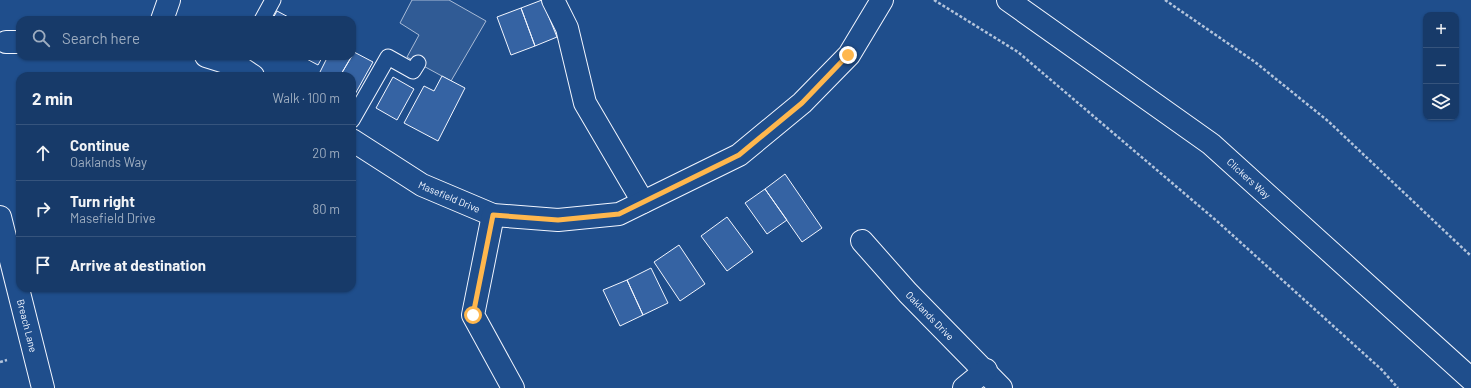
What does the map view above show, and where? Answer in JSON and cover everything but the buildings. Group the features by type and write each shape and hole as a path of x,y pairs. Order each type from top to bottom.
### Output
{"street":[{"path":"163,16 169,0"},
{"path":"553,0 567,28 585,103 642,202"},
{"name":"Masefield Drive","path":"356,143 422,185 493,215 558,220 619,214 739,155 802,103 848,55 882,0"},
{"name":"Clickers Way","path":"1008,0 1211,144 1471,379"},
{"path":"217,60 242,69"},
{"path":"493,215 473,315 513,388"},
{"name":"Breach Lane","path":"0,217 16,281"},
{"name":"Oaklands Drive","path":"862,241 908,293 986,370 1001,388"},
{"name":"Breach Lane","path":"19,292 43,388"},
{"path":"964,388 986,370"}],"lane":[{"path":"264,16 273,0"},
{"path":"356,113 388,57 414,71 418,63"}],"path":[{"path":"934,0 1018,52 1218,222 1382,370 1398,388"},
{"path":"1165,0 1255,62 1328,121 1471,256"}],"shaded area":[{"path":"412,0 449,0 486,21 451,81 407,57 419,35 400,23"}],"route":[{"path":"473,315 493,215 558,220 619,214 739,155 802,103 848,55"}]}
